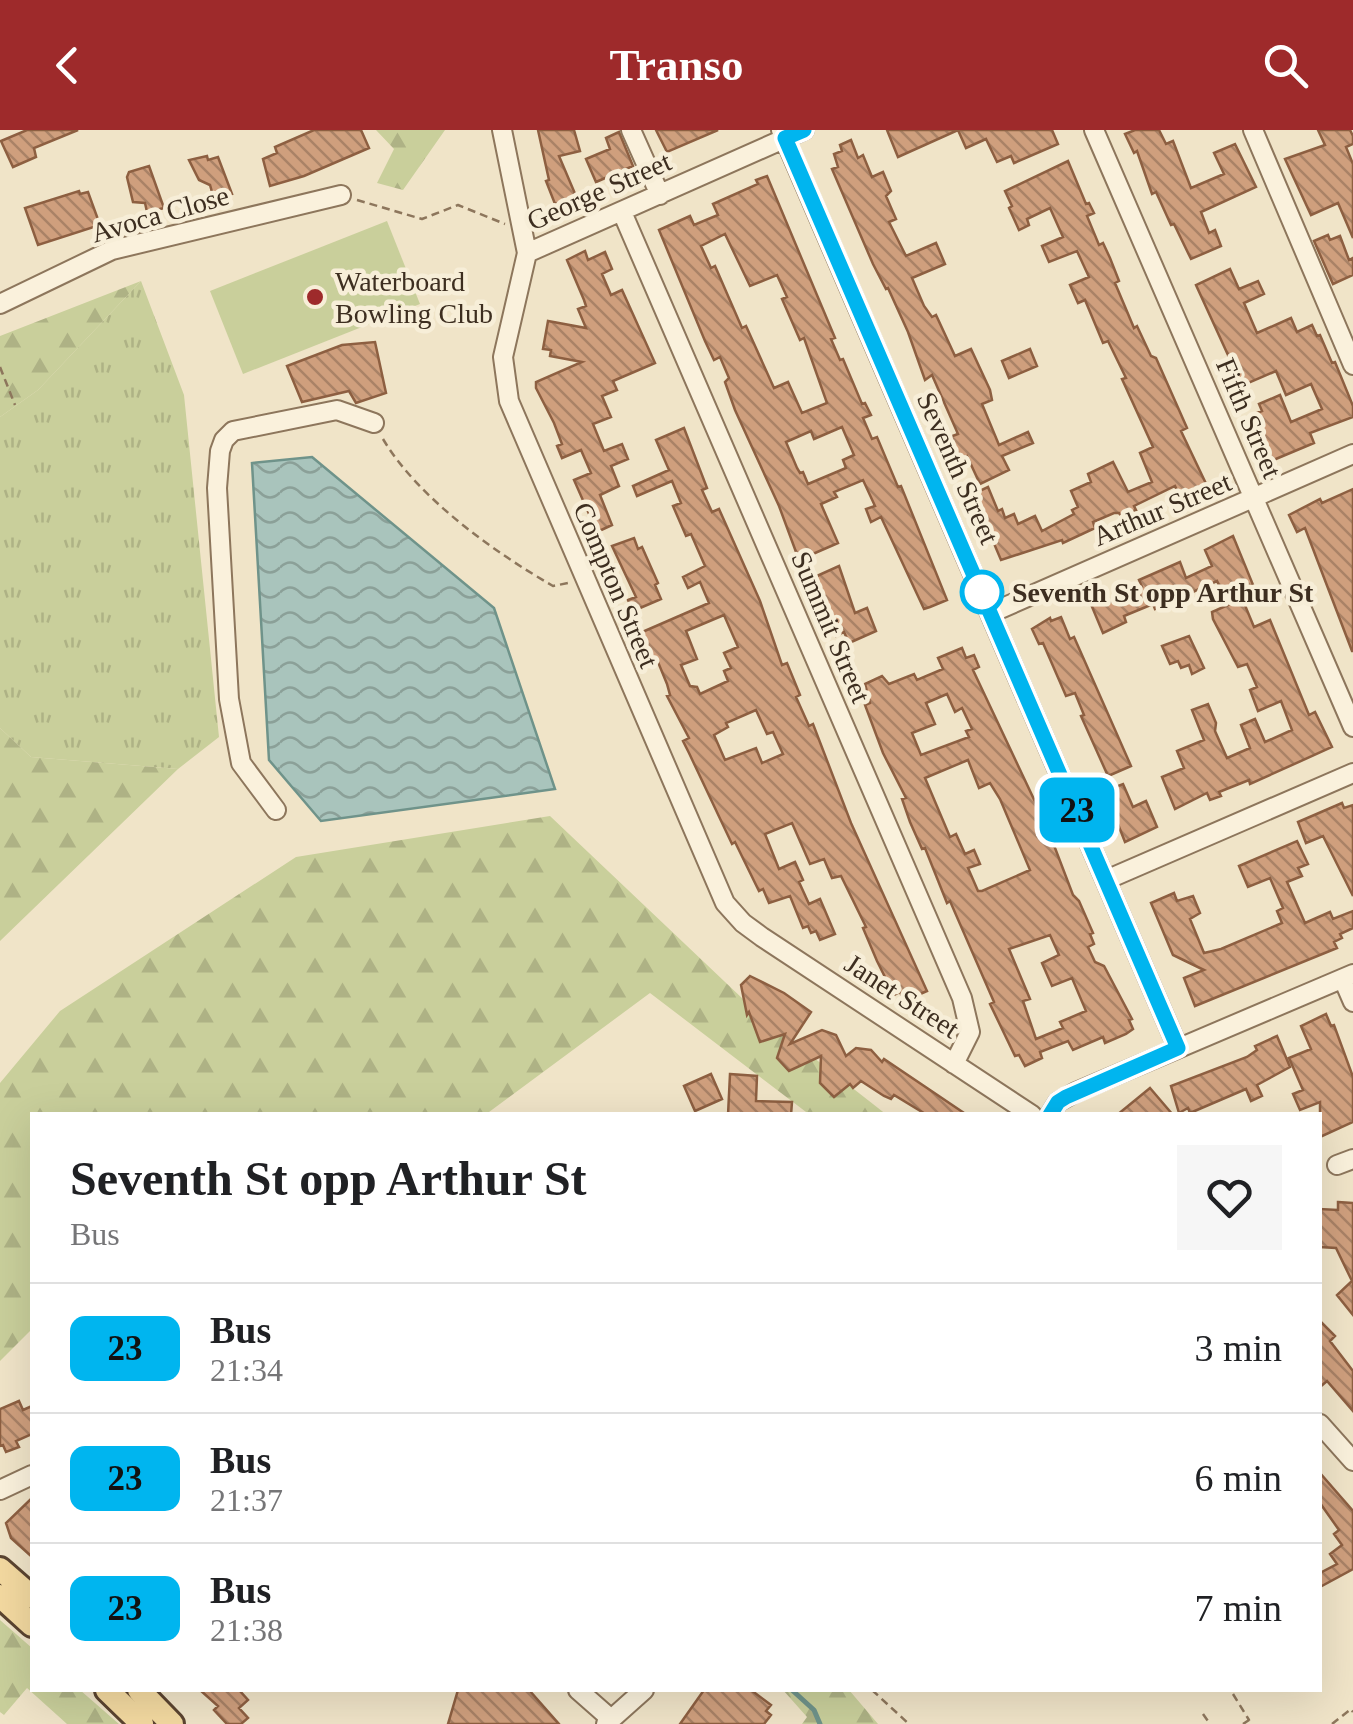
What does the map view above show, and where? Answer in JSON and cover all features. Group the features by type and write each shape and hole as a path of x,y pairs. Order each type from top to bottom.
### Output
{"main road":[{"path":"0,1569 30,1595"},
{"path":"0,1596 30,1623"},
{"path":"109,1692 142,1724"},
{"path":"141,1692 172,1724"}],"street":[{"name":"Compton Street","path":"502,130 525,232 526,253 503,356 508,400 712,877 725,903 743,923"},
{"path":"631,130 660,195"},
{"name":"George Street","path":"526,253 660,195 783,134 804,130"},
{"name":"Fifth Street","path":"1094,130 1353,728"},
{"path":"1253,130 1353,365"},
{"name":"Seventh Street","path":"783,134 1178,1048"},
{"name":"Avoca Close","path":"0,304 112,250 340,195"},
{"name":"Summit Street","path":"622,212 962,998 970,1032 954,1064"},
{"path":"276,810 242,763 228,699 217,488 220,452 233,431 337,410 374,423"},
{"name":"Arthur Street","path":"992,613 1353,454"},
{"path":"1106,880 1353,773"},
{"name":"Janet Street","path":"743,923 1027,1112"},
{"path":"1053,1112 1066,1097 1348,976 1353,1002"},
{"path":"1322,1426 1353,1462"},
{"path":"0,1490 30,1477"},
{"path":"580,1692 609,1721 642,1692"}],"path":[{"path":"340,195 422,219 458,205 525,232"},
{"path":"0,367 15,405"},
{"path":"374,423 400,467 501,556 553,586 584,579"},
{"path":"874,1692 909,1724"},
{"path":"1233,1694 1250,1722 1243,1724"},
{"path":"1332,1724 1353,1712"},
{"path":"1203,1714 1210,1724"}],"green space":[{"path":"376,130 445,130 403,190 377,183 394,149"},
{"name":"Waterboard Bowling Club","path":"387,221 420,304 243,374 210,291"},
{"path":"141,281 184,395 219,737 178,769 31,757 0,728 0,417 38,390"},
{"path":"141,281 38,390 0,417 0,336"},
{"path":"0,728 31,757 178,769 0,941"},
{"path":"550,816 763,1018 883,1112 806,1112 650,993 489,1112 30,1112 30,1331 0,1361 0,1083 60,1011 296,857"},
{"path":"0,1620 30,1646 30,1691 27,1688 4,1715 0,1712"},
{"path":"31,1692 82,1692 119,1724 67,1724"},
{"path":"785,1692 851,1692 878,1724 802,1724 807,1717"}],"water":[{"path":"312,457 494,608 555,789 321,821 269,760 252,463"}],"building":[{"path":"27,130 78,130 34,148 36,157 13,167 1,141"},
{"path":"314,130 361,130 369,148 270,186 263,159 277,153 275,147"},
{"path":"538,130 574,130 580,151 559,156 576,196 555,204 546,181 549,180"},
{"path":"656,130 718,130 667,152"},
{"path":"887,130 958,130 898,157"},
{"path":"958,130 1052,130 1058,144 1014,163 1011,156 997,162 986,139 966,148"},
{"path":"1159,130 1166,144 1173,141 1191,188 1224,174 1214,153 1235,144 1256,187 1201,212 1209,233 1215,230 1221,246 1191,259 1156,192 1152,194 1137,151 1134,153 1125,134"},
{"path":"1318,130 1350,130 1353,136 1353,144 1346,147 1353,164 1353,238 1338,203 1311,215 1285,159 1325,145"},
{"path":"619,132 633,166 596,182 586,159 610,149 606,138"},
{"path":"851,140 858,158 863,155 872,177 883,172 891,191 886,196 896,219 889,222 906,256 936,243 945,264 912,278 924,306 932,317 936,315 955,356 971,349 990,390 992,400 982,404 999,445 1028,432 1033,443 1002,456 1009,470 980,484 967,456 961,459 956,448 952,450 947,438 958,434 932,375 925,380 908,332 832,169 838,167 834,154 842,151 840,145"},
{"path":"207,156 208,160 218,157 232,194 214,199 210,185 199,180 189,160"},
{"path":"1068,161 1086,204 1094,213 1087,216 1099,245 1103,243 1110,258 1119,281 1115,283 1134,328 1137,326 1151,356 1156,358 1187,428 1181,431 1209,490 1197,496 1194,491 1180,497 1175,486 1134,506 1136,510 1121,516 1114,513 1093,522 1095,528 1063,543 1062,540 1001,560 973,494 988,487 1005,518 1014,514 1018,524 1035,516 1042,531 1074,514 1072,510 1078,507 1071,491 1091,482 1088,474 1113,462 1128,492 1152,482 1140,453 1153,447 1122,379 1126,378 1108,341 1103,343 1085,300 1078,303 1070,285 1089,277 1077,251 1049,262 1042,246 1063,237 1050,208 1027,219 1029,225 1019,230 1009,208 1012,206 1005,191"},
{"path":"149,166 164,208 147,212 145,203 133,202 127,177 129,172"},
{"path":"767,176 835,338 831,339 840,360 843,359 862,404 871,415 863,418 872,439 877,437 898,487 901,486 947,600 924,609 881,517 871,522 866,509 875,506 863,480 834,492 837,497 821,504 838,543 799,560 735,410 725,382 729,378 720,357 714,360 705,341 659,230 690,216 694,225 718,215 713,204 758,184 756,180","holes":["725,234 750,286 777,275 787,297 782,299 800,340 804,338 827,403 802,413 788,382 774,388 746,326 742,328 715,266 711,268 701,246","842,427 854,455 843,460 846,468 808,484 786,442 811,431 814,439"]},
{"path":"79,191 88,192 100,225 38,245 25,208"},
{"path":"1328,235 1330,240 1340,236 1349,260 1353,258 1353,275 1333,284 1314,241"},
{"path":"585,251 588,260 605,252 612,269 602,274 611,295 622,290 655,363 613,381 617,390 602,396 611,417 593,424 604,451 622,444 628,459 611,466 619,486 600,495 612,525 597,532 574,480 591,473 581,450 562,458 557,446 562,444 536,388 536,382 582,362 550,356 551,350 543,349 548,321 586,328 578,309 586,306 567,260"},
{"path":"1230,269 1239,289 1258,281 1264,294 1244,303 1257,333 1291,318 1297,332 1312,325 1332,363 1335,362 1353,406 1353,417 1310,433 1314,443 1271,461 1252,415 1262,411 1259,404 1280,395 1291,422 1322,409 1311,384 1286,395 1276,371 1246,384 1243,378 1239,379 1196,285"},
{"path":"375,342 386,393 356,403 349,391 302,402 287,366 342,345"},
{"path":"1030,349 1037,366 1009,378 1002,361"},
{"path":"684,428 707,488 702,490 712,512 719,509 760,601 782,665 787,663 800,695 796,697 809,726 813,724 851,823 927,991 904,1001 900,992 894,995 841,876 832,878 824,859 810,864 792,823 765,834 779,869 795,862 809,904 820,899 835,934 820,940 816,931 811,933 808,926 803,928 790,896 769,903 735,842 732,844 683,741 689,738 667,696 670,695 658,662 653,664 640,633 709,603 700,582 688,588 683,577 705,566 673,506 681,503 672,481 637,496 633,486 669,470 656,440","holes":["724,615 738,647 724,653 731,668 724,671 728,681 700,694 697,687 690,686 681,665 697,659 686,631","756,710 767,734 773,732 783,754 762,763 756,748 725,760 714,735 728,727 726,723"]},
{"path":"1353,489 1352,651 1305,528 1297,532 1289,515 1320,499 1322,503"},
{"path":"1233,536 1258,597 1244,603 1254,627 1270,620 1309,715 1315,712 1332,747 1250,784 1249,780 1219,792 1221,796 1210,800 1207,793 1175,809 1162,777 1184,768 1177,751 1204,740 1192,710 1208,704 1227,758 1250,748 1241,725 1255,719 1265,742 1292,730 1281,701 1258,711 1250,690 1257,687 1247,664 1238,667 1213,619 1212,612 1228,605 1217,581 1155,609 1153,604 1124,616 1126,622 1103,633 1090,602 1102,597 1107,604 1142,587 1139,580 1180,562 1186,578 1212,566 1205,550"},
{"path":"634,538 658,583 655,585 661,599 633,611 628,600 636,597 612,546"},
{"path":"839,566 855,613 867,608 876,631 849,643 844,632 836,636 829,621 826,622 808,580"},
{"path":"1061,617 1070,639 1074,637 1131,766 1108,776 1075,693 1066,696 1043,643 1039,644 1032,629 1050,618 1051,621"},
{"path":"1189,636 1204,668 1192,674 1189,665 1181,668 1178,661 1170,664 1162,646"},
{"path":"962,648 966,658 974,655 979,667 973,670 1093,933 1090,934 1094,944 1088,947 1095,962 1104,966 1132,1019 1129,1020 1133,1029 1126,1034 1105,1043 1103,1037 1073,1050 1068,1041 1040,1052 1042,1058 1025,1066 1019,1055 1015,1056 950,901 947,903 910,822 902,799 906,798 865,705 870,703 865,684 882,676 889,684 914,674 917,680 943,669 938,658","holes":["947,694 955,712 962,708 972,729 966,731 969,737 921,755 912,733 935,724 926,703","968,760 979,788 990,783 1000,799 1030,870 978,891 968,868 980,864 974,850 965,854 956,834 950,837 925,778","1050,935 1059,955 1042,963 1052,986 1072,978 1086,1011 1060,1022 1063,1028 1036,1039 1023,1001 1030,999 1009,949"]},
{"path":"1123,784 1133,807 1146,801 1157,827 1125,842 1105,791"},
{"path":"1342,803 1344,808 1353,805 1353,896 1323,836 1306,843 1298,822"},
{"path":"1297,841 1308,864 1298,868 1302,876 1287,882 1305,923 1330,912 1333,919 1353,911 1353,928 1340,934 1342,938 1334,942 1337,948 1195,1006 1184,978 1204,970 1173,955 1151,903 1174,893 1177,901 1193,896 1200,913 1190,919 1204,953 1221,949 1282,923 1277,911 1283,908 1270,878 1248,887 1239,866"},
{"path":"750,976 811,1012 790,1044 822,1030 836,1035 846,1056 856,1048 871,1050 882,1062 884,1059 963,1112 922,1112 861,1081 853,1088 850,1084 834,1097 820,1083 821,1056 789,1071 777,1058 785,1034 760,1042 749,1012 747,1015 741,985"},
{"path":"1326,1014 1331,1026 1334,1025 1353,1077 1353,1122 1322,1136 1320,1102 1300,1110 1293,1094 1303,1090 1289,1058 1311,1049 1301,1026"},
{"path":"1277,1036 1290,1067 1257,1085 1262,1096 1251,1101 1246,1089 1192,1112 1188,1108 1179,1112 1171,1086 1247,1057 1257,1050 1255,1046"},
{"path":"711,1074 722,1099 695,1111 684,1086"},
{"path":"730,1074 757,1076 756,1101 792,1102 791,1112 728,1112"},
{"path":"1150,1088 1170,1112 1121,1112"},
{"path":"1338,1202 1353,1203 1353,1315 1337,1295 1352,1281 1336,1248 1322,1247 1322,1209 1338,1210"},
{"path":"1322,1323 1335,1336 1330,1341 1353,1371 1353,1411 1327,1381 1322,1385"},
{"path":"19,1401 23,1410 30,1407 30,1435 16,1441 19,1447 6,1452 0,1446 0,1409"},
{"path":"1322,1475 1353,1511 1353,1569 1322,1586 1322,1572 1337,1564 1330,1554 1342,1545 1334,1534 1339,1530 1322,1506"},
{"path":"30,1500 30,1555 11,1538 6,1523"},
{"path":"202,1692 241,1692 248,1700 239,1708 248,1718 241,1724 227,1724 214,1710 218,1706"},
{"path":"457,1692 531,1692 559,1724 448,1724"},
{"path":"703,1692 754,1692 771,1705 766,1711 771,1715 764,1724 680,1724"}],"waterway":[{"path":"794,1692 814,1710 820,1724"}],"bus line":[{"name":"23","path":"804,130 785,138 1178,1048 1066,1097 1052,1112"}],"place":[{"name":"Waterboard Bowling Club","path":"315,297"},
{"name":"Seventh St opp Arthur St","path":"982,592"}]}
